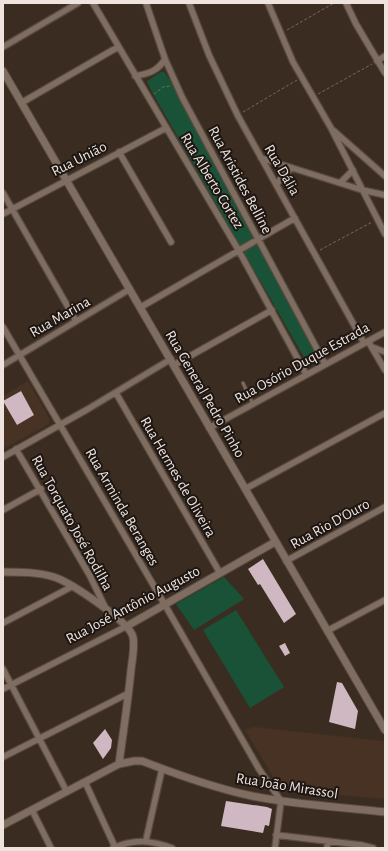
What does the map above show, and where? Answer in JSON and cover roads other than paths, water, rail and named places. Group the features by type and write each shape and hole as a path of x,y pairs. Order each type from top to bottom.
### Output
{"street":[{"path":"3,46 78,3"},
{"name":"Rua Alberto Cortez","path":"92,3 239,251 306,374"},
{"name":"Rua Aristides Belline","path":"146,3 176,86 325,364"},
{"name":"Rua Dália","path":"189,3 209,54 238,116 314,253 366,342 372,347 385,370"},
{"path":"268,3 280,34 301,77 331,128 385,234"},
{"path":"346,3 385,73"},
{"path":"21,102 118,47"},
{"path":"377,61 385,56"},
{"path":"135,76 152,72 162,65 165,59"},
{"name":"Rua General Pedro Pinho","path":"3,71 141,307 326,631 385,730"},
{"name":"Rua União","path":"3,214 66,179 166,128"},
{"path":"331,128 385,176"},
{"path":"119,152 171,242"},
{"path":"261,158 362,190 385,195"},
{"path":"276,184 284,174 292,168"},
{"path":"340,183 353,170"},
{"path":"3,193 76,321"},
{"path":"141,307 295,218"},
{"name":"Rua Marina","path":"3,365 130,290"},
{"path":"3,457 172,362 272,310"},
{"name":"Rua Arminda Beranges","path":"3,327 259,769 280,801"},
{"name":"Rua Osório Duque Estrada","path":"209,428 385,332"},
{"path":"372,347 385,352"},
{"path":"377,356 385,358"},
{"name":"Rua Hermes de Oliveira","path":"116,393 220,573"},
{"path":"245,488 385,413"},
{"name":"Rua Torquato José Rodilha","path":"16,449 41,489 96,585 106,609"},
{"path":"3,510 41,489"},
{"name":"Rua Rio D'Ouro","path":"286,561 385,507"},
{"name":"Rua José Antônio Augusto","path":"3,689 127,626 275,542"},
{"path":"3,572 39,573 52,576 73,586 106,609 131,631 133,644 129,692 119,764"},
{"path":"3,623 73,586"},
{"path":"326,631 385,600"},
{"path":"3,669 40,738 66,792"},
{"path":"3,757 129,692"},
{"name":"Rua João Mirassol","path":"3,825 119,764 134,761 142,761 214,787 280,801 385,812"},
{"path":"146,840 162,769"},
{"path":"85,782 114,848 132,842 146,840 172,848"},
{"path":"274,848 280,801"},
{"path":"32,810 51,848"},
{"path":"276,835 361,845 373,848"},
{"path":"327,848 328,841"}],"lane":[{"path":"243,382 253,404"}]}
